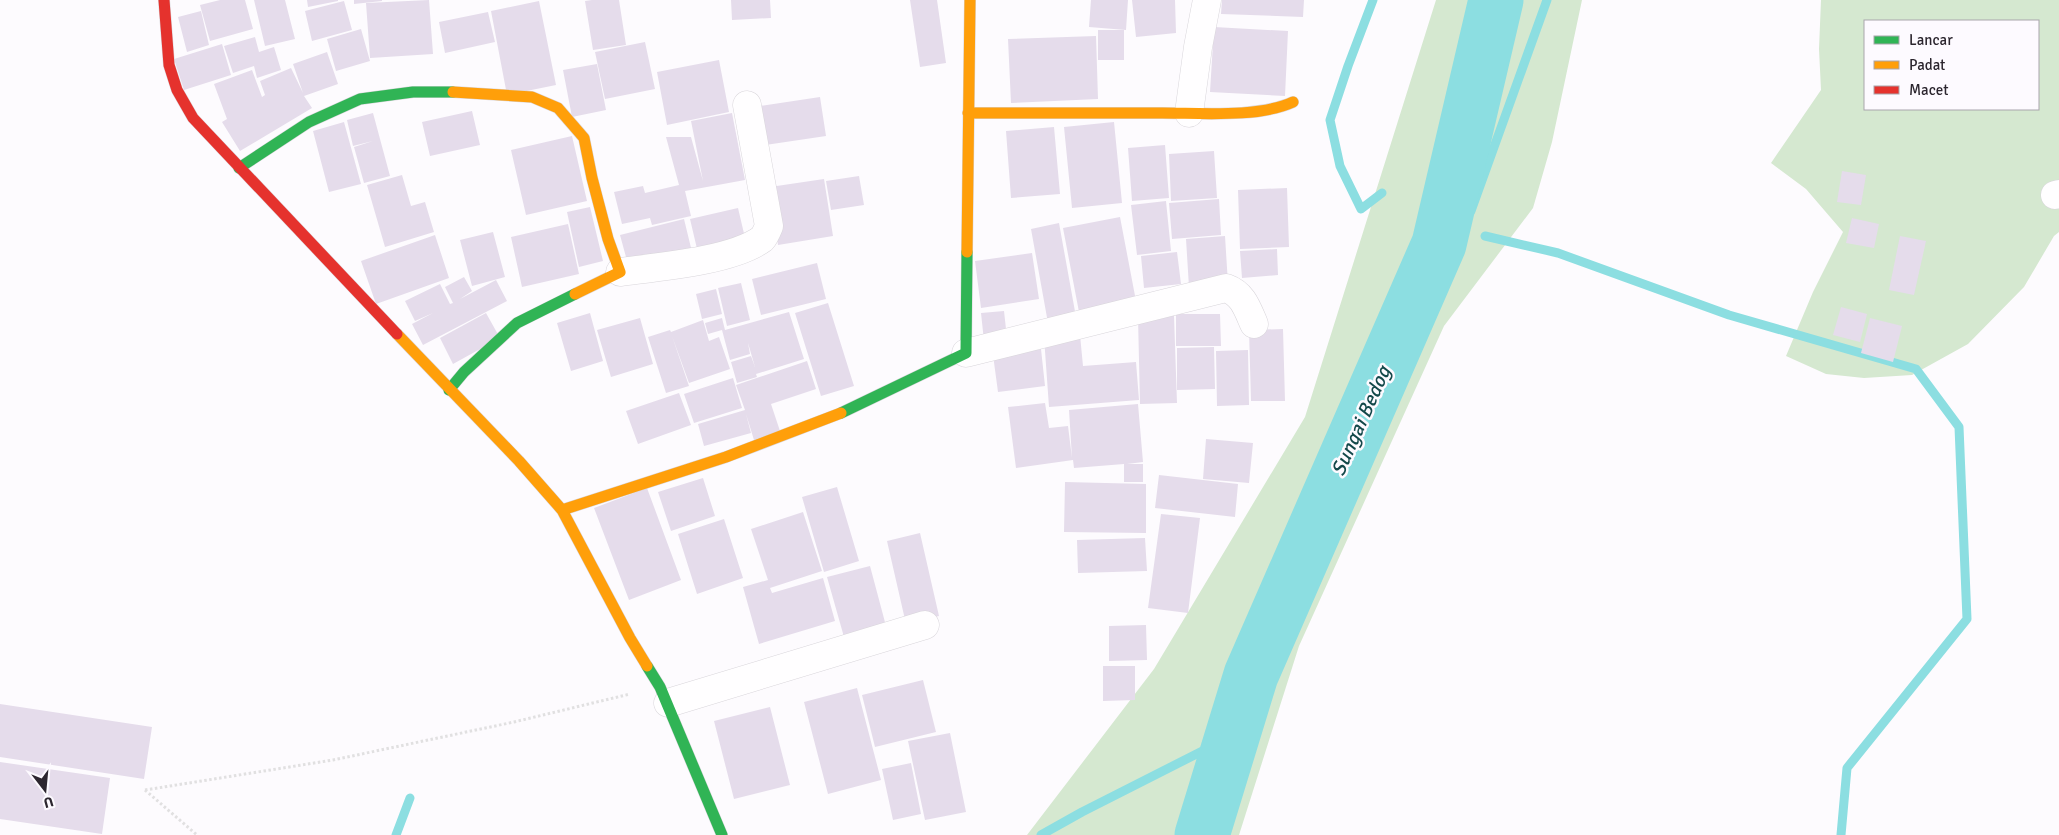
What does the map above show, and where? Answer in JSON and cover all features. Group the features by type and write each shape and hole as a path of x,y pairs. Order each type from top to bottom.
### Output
{"street":[{"path":"164,0 169,65 177,90 193,118 449,390 519,461 562,510 630,638 664,695 722,835"},
{"path":"966,353 970,0"},
{"path":"1189,113 1198,47 1208,0"},
{"path":"239,168 309,122 360,100 413,92 471,92 532,97 558,108 584,138 608,239 620,272"},
{"path":"968,113 1189,113 1261,111 1277,109 1293,102"},
{"path":"449,390 464,372 517,323 620,272 700,261 748,247 764,238 769,226 747,105"},
{"path":"562,510 726,457 818,423 966,353 1226,288 1236,292 1242,298 1254,324"},
{"path":"664,695 925,625"}],"path":[{"path":"197,835 145,790 333,760 514,722 664,695"}],"green space":[{"path":"1436,0 1582,0 1552,142 1533,208 1444,326 1299,646 1239,835 1027,835 1154,669 1305,417"},
{"path":"1821,0 2059,0 2059,232 2054,236 2024,287 1968,344 1912,375 1864,378 1826,374 1786,356 1813,292 1843,232 1806,189 1771,163 1821,90 1819,49"}],"building":[{"path":"220,0 245,0 253,29 210,41 200,5"},
{"path":"254,0 285,0 295,39 265,46"},
{"path":"307,0 338,0 338,1 308,7"},
{"path":"354,0 382,0 382,1 354,4"},
{"path":"429,0 433,54 370,58 366,3"},
{"path":"619,0 626,45 593,50 585,1"},
{"path":"731,0 770,0 771,18 732,20"},
{"path":"910,0 937,0 946,63 920,67"},
{"path":"1091,0 1128,0 1126,30 1089,27"},
{"path":"1132,0 1175,0 1176,33 1136,37"},
{"path":"1222,0 1304,0 1303,17 1221,14"},
{"path":"344,1 352,30 312,41 305,11"},
{"path":"539,1 556,85 507,95 491,11"},
{"path":"201,11 209,45 187,52 178,17"},
{"path":"488,12 495,42 445,53 439,22"},
{"path":"1214,27 1288,31 1285,96 1210,92"},
{"path":"361,29 370,61 336,71 327,39"},
{"path":"1098,30 1124,30 1124,60 1098,60"},
{"path":"1096,36 1098,99 1011,103 1008,39"},
{"path":"255,37 259,52 274,47 281,70 257,78 254,66 233,73 224,46"},
{"path":"645,42 655,89 605,99 595,52"},
{"path":"222,44 231,75 184,90 174,59"},
{"path":"327,52 338,84 304,96 312,108 240,151 222,122 227,119 214,84 252,70 262,97 265,95 260,81 291,68 303,93 293,64"},
{"path":"719,60 729,112 667,125 657,72"},
{"path":"597,64 606,110 572,117 563,70"},
{"path":"820,97 826,136 759,146 753,107"},
{"path":"472,111 480,145 430,156 422,122"},
{"path":"373,113 390,176 364,183 354,147 373,141 353,146 347,120"},
{"path":"732,113 745,180 685,191 691,216 652,225 650,218 622,224 614,192 643,186 645,193 679,185 666,137 691,137 703,181 691,121"},
{"path":"344,122 361,184 329,192 313,131"},
{"path":"1114,122 1122,203 1072,208 1064,127"},
{"path":"1054,127 1060,194 1011,198 1006,131"},
{"path":"572,136 587,201 526,215 511,150"},
{"path":"1165,145 1169,198 1132,201 1128,148"},
{"path":"1214,151 1217,198 1171,201 1169,154"},
{"path":"1842,171 1866,175 1861,205 1837,202"},
{"path":"402,175 411,206 425,202 434,232 385,247 367,185"},
{"path":"859,176 864,205 831,210 826,181"},
{"path":"824,179 833,236 778,245 770,187"},
{"path":"1287,188 1289,247 1240,249 1238,190"},
{"path":"1219,199 1221,235 1172,239 1169,203"},
{"path":"1166,201 1171,251 1137,255 1131,205"},
{"path":"590,207 603,261 579,267 567,212"},
{"path":"738,208 746,242 698,253 690,219"},
{"path":"1120,217 1136,301 1079,312 1063,228"},
{"path":"1852,218 1879,224 1874,248 1846,243"},
{"path":"684,219 692,252 629,268 620,235"},
{"path":"1059,223 1076,317 1048,323 1031,229"},
{"path":"568,224 579,274 522,287 511,237"},
{"path":"493,232 505,277 472,286 460,240"},
{"path":"435,235 449,278 376,304 361,261"},
{"path":"1225,236 1228,284 1189,287 1186,239"},
{"path":"1900,236 1926,241 1914,295 1889,290"},
{"path":"1277,249 1278,275 1242,278 1240,251"},
{"path":"1177,252 1181,284 1144,288 1141,256"},
{"path":"1032,253 1039,299 981,308 975,261"},
{"path":"817,263 826,299 761,315 752,279"},
{"path":"464,277 472,291 460,299 496,280 507,301 423,345 412,324 433,313 415,321 405,301 440,284 450,304 453,303 445,287"},
{"path":"741,283 750,320 727,326 718,288"},
{"path":"716,289 722,314 702,319 696,294"},
{"path":"828,303 854,386 821,396 795,313"},
{"path":"1841,307 1867,314 1860,342 1833,335"},
{"path":"1004,311 1007,338 984,341 981,313"},
{"path":"789,312 804,359 756,374 757,377 737,383 731,362 751,356 755,367 748,343 750,354 730,360 722,330 708,334 705,323 722,318 725,330"},
{"path":"486,313 500,338 453,364 440,338"},
{"path":"590,313 603,361 571,371 557,323"},
{"path":"1176,314 1220,314 1221,346 1176,346"},
{"path":"1174,316 1177,403 1140,404 1138,317"},
{"path":"640,318 653,364 611,377 597,330"},
{"path":"1870,318 1902,326 1893,362 1861,353"},
{"path":"703,320 709,341 719,337 730,369 689,383 672,336 689,386 666,393 648,337 670,330 671,332"},
{"path":"1283,329 1285,401 1251,401 1249,330"},
{"path":"1080,335 1083,366 1136,362 1139,400 1049,407 1044,337"},
{"path":"1214,347 1215,389 1177,390 1177,348"},
{"path":"1041,349 1045,386 998,392 993,355"},
{"path":"1248,350 1249,405 1217,406 1216,351"},
{"path":"807,361 816,389 771,404 780,431 754,440 746,414 751,433 704,446 698,424 745,410 736,385"},
{"path":"733,378 742,408 694,423 684,394"},
{"path":"679,393 691,425 638,444 626,411"},
{"path":"1045,403 1049,428 1068,426 1072,458 1069,410 1138,404 1143,462 1127,464 1143,464 1143,482 1124,482 1124,464 1074,468 1073,460 1016,468 1008,407"},
{"path":"1206,439 1253,443 1249,483 1203,479"},
{"path":"1159,475 1238,484 1235,517 1155,508"},
{"path":"703,478 715,516 671,531 658,492"},
{"path":"1065,482 1146,484 1146,533 1064,532"},
{"path":"837,487 859,561 824,572 802,497"},
{"path":"647,488 681,580 629,600 594,508"},
{"path":"803,512 822,571 770,588 772,593 823,578 835,621 759,644 743,587 768,580 751,529"},
{"path":"1161,514 1200,518 1188,613 1148,608"},
{"path":"724,519 743,578 697,594 678,534"},
{"path":"920,533 939,616 906,624 887,541"},
{"path":"1145,538 1147,571 1078,573 1077,540"},
{"path":"870,566 886,626 844,637 827,577"},
{"path":"1146,625 1147,660 1109,661 1109,626"},
{"path":"1103,666 1135,666 1135,700 1103,701"},
{"path":"923,680 936,732 875,747 862,695"},
{"path":"857,688 881,780 828,794 804,702"},
{"path":"0,704 152,727 144,779 0,757"},
{"path":"770,707 790,785 734,799 714,721"},
{"path":"950,733 966,812 925,820 908,741"},
{"path":"0,762 110,778 102,834 0,819"},
{"path":"911,763 921,814 893,820 882,769"}],"waterway":[{"path":"1373,0 1330,120 1340,166 1361,209 1382,193"},
{"name":"Sungai Bedog","path":"1202,835 1251,675 1439,244 1496,0"},
{"path":"1471,211 1547,0"},
{"path":"1485,236 1558,253 1729,315 1916,369 1959,427 1967,619 1847,768 1841,835"},
{"path":"1041,835 1082,812 1232,736"},
{"path":"396,835 410,798"}],"traffic: fast":[{"path":"239,168 309,122 360,99 413,92 453,92"},
{"path":"841,413 966,353 967,252"},
{"path":"449,390 464,372 517,323 575,294"},
{"path":"647,666 660,687 722,835"}],"traffic: slow":[{"path":"967,252 970,0"},
{"path":"453,92 532,97 558,108 584,138 608,239 620,272 575,294"},
{"path":"968,113 1229,114 1263,110 1293,102"},
{"path":"397,334 519,461 562,510 630,638 647,666"},
{"path":"562,510 726,457 841,413"}],"traffic: jam":[{"path":"164,0 169,65 177,90 193,118 397,334"}]}
